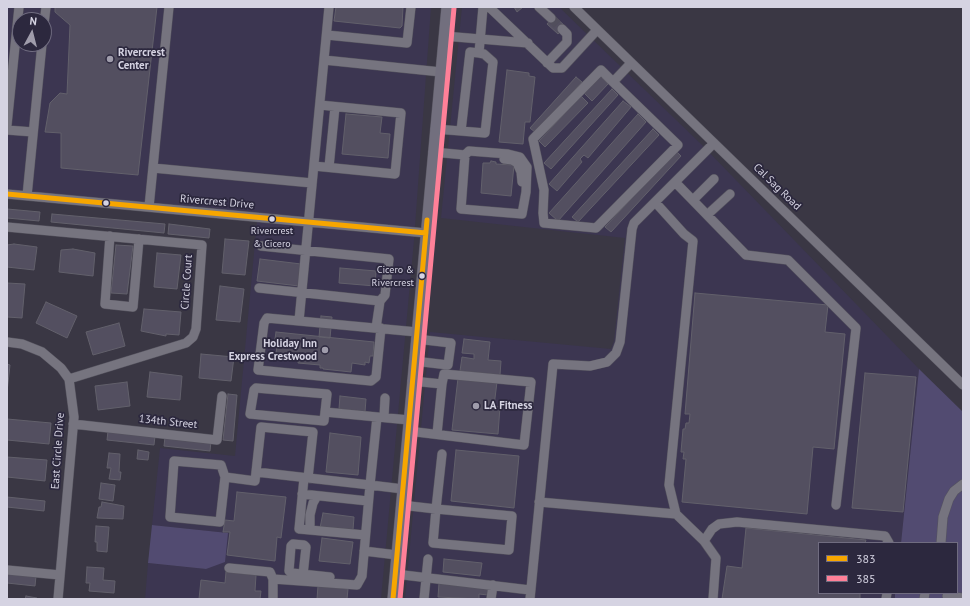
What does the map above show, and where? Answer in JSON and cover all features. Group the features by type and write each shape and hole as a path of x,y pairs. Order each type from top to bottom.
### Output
{"main road":[{"path":"393,599 447,7"}],"street":[{"path":"7,125 18,7"},
{"path":"149,207 169,7"},
{"path":"299,320 329,7"},
{"path":"327,35 408,43 411,7"},
{"path":"480,52 483,7"},
{"path":"489,7 554,68 562,68 597,30"},
{"path":"539,7 551,18"},
{"name":"Cal Sag Road","path":"574,7 963,385"},
{"path":"547,63 566,42 567,34 562,29"},
{"path":"444,36 528,44"},
{"path":"27,196 41,52"},
{"path":"436,128 461,131 485,133 493,62 480,52 470,52 461,131"},
{"path":"324,60 441,72"},
{"path":"612,82 631,63"},
{"path":"601,70 612,82 678,145 596,228 544,223 544,190 533,139 601,70"},
{"path":"314,166 395,174 401,113 320,105"},
{"path":"330,168 335,106"},
{"path":"7,130 33,132"},
{"path":"395,574 493,585 530,594 553,364 590,366 607,362 616,353 620,342 632,229 634,223 714,143"},
{"path":"433,152 465,155 512,160 517,163 521,172 521,194 524,202 522,214 461,209 465,155"},
{"path":"153,168 312,184"},
{"path":"693,200 714,179"},
{"path":"675,182 746,255 788,260 856,328 836,505"},
{"name":"Rivercrest Drive","path":"7,194 426,233"},
{"path":"707,215 730,194"},
{"path":"655,202 693,242 669,485 676,514 704,541 716,558 713,599"},
{"name":"Circle Court","path":"7,227 202,245 196,329 193,337 186,343 69,379"},
{"path":"110,236 105,304 133,307 139,239"},
{"path":"261,246 389,259 385,295 380,301 378,328 376,377 371,381 258,370 264,323 267,318 378,328 451,343 448,365 414,361"},
{"path":"259,288 380,301"},
{"path":"7,342 22,344 42,352 56,364 69,379"},
{"path":"325,412 380,417 437,434 524,445 531,382 444,374 437,434"},
{"name":"East Circle Drive","path":"58,599 73,424 69,379"},
{"path":"412,381 442,384"},
{"path":"256,388 327,394 325,412 324,421 250,414 254,390 256,388"},
{"name":"134th Street","path":"73,424 217,440 222,396"},
{"path":"273,579 357,585 362,576 370,485 380,417 385,398"},
{"path":"225,477 255,481 261,427 313,432 302,494 299,529 365,535"},
{"path":"401,505 436,508 512,516 509,550 433,543 436,508 442,454"},
{"path":"174,461 221,465 225,477 220,522 170,517 174,461"},
{"path":"256,472 402,489"},
{"path":"941,542 943,517 948,499 954,491 963,484"},
{"path":"302,494 368,501"},
{"path":"310,530 311,509 317,496"},
{"path":"539,502 676,514"},
{"path":"704,541 712,529 726,522 887,539"},
{"path":"364,551 397,555"},
{"path":"424,599 428,559"},
{"path":"228,568 270,572 273,579 272,599"},
{"path":"7,570 60,575"},
{"path":"303,574 360,579"},
{"path":"491,599 493,585"},
{"path":"947,596 963,598"}],"shaded area":[{"path":"7,7 431,7 414,240 381,599 145,599 148,563 206,569 227,533 152,525 160,448 235,456 257,221 7,197"},
{"path":"462,7 559,7 702,145 919,369 901,542 818,542 818,594 895,594 895,599 405,599 430,332 611,349 614,341 625,238 441,218"},
{"path":"919,369 963,412 963,599 895,599 895,594 958,594 958,542 901,542"},
{"path":"152,525 228,533 225,562 206,569 148,563"}],"building":[{"name":"Rivercrest Center","path":"55,7 157,7 138,175 61,168 61,133 45,132 50,103 60,93 67,94 70,25 55,12"},
{"path":"336,7 403,7 402,26 400,28 334,21"},
{"path":"514,7 523,7 517,12"},
{"path":"554,16 565,26 558,34 547,24"},
{"path":"507,70 529,73 529,76 535,77 530,122 525,122 523,144 499,142"},
{"path":"600,76 608,84 592,101 584,93"},
{"path":"576,77 582,82 536,133 530,128"},
{"path":"612,89 618,95 551,169 544,163"},
{"path":"581,96 588,103 545,147 539,141"},
{"path":"623,101 631,107 588,158 584,155 580,159 582,162 557,191 549,184"},
{"path":"346,114 382,117 380,133 390,134 388,158 342,154"},
{"path":"638,114 646,122 558,221 549,213"},
{"path":"653,129 659,135 578,222 572,217"},
{"path":"676,151 681,156 611,232 605,227"},
{"path":"491,161 496,162 496,164 514,165 511,196 481,193 483,163 490,163"},
{"path":"7,209 40,212 39,221 7,218"},
{"path":"52,214 165,224 164,233 51,222"},
{"path":"169,224 210,229 209,238 168,234"},
{"path":"225,239 249,241 245,275 222,273"},
{"path":"14,244 37,247 34,270 7,267 7,245"},
{"path":"116,245 133,246 127,294 111,293"},
{"path":"73,249 95,253 93,276 59,272 61,250"},
{"path":"157,253 181,255 177,289 154,287"},
{"path":"260,259 301,264 299,286 257,281"},
{"path":"340,268 376,271 375,286 339,283"},
{"path":"7,283 25,284 22,318 7,317"},
{"path":"220,286 244,289 240,322 216,320"},
{"path":"695,293 828,305 825,332 845,334 834,449 813,447 807,514 682,502 686,459 683,459 684,452 681,452 683,429 685,429 686,423 689,423 690,414 685,414"},
{"path":"46,302 77,316 67,338 36,323"},
{"path":"144,309 181,312 179,335 166,334 166,336 141,331"},
{"path":"321,316 332,317 330,338 319,337"},
{"path":"119,323 125,346 93,355 86,332"},
{"name":"Holiday Inn Express Crestwood","path":"276,332 374,342 373,356 370,356 369,363 365,362 365,365 352,363 351,372 323,369 320,368 320,365 298,363 299,357 279,355 280,353 276,353 277,347 274,346"},
{"path":"464,339 490,342 488,360 501,361 500,375 460,371 462,357 474,359 474,354 462,353"},
{"path":"201,354 234,357 231,381 199,378"},
{"path":"7,364 10,365 7,392"},
{"path":"150,372 182,376 180,400 147,397"},
{"path":"865,373 916,377 903,512 852,508"},
{"name":"LA Fitness","path":"458,378 497,382 494,406 500,407 498,434 452,430"},
{"path":"127,382 130,406 98,410 95,386"},
{"path":"228,394 237,395 233,441 223,440"},
{"path":"340,396 366,399 365,412 339,409"},
{"path":"7,419 51,423 49,444 7,440"},
{"path":"108,431 155,436 154,445 107,440"},
{"path":"330,433 361,437 358,475 326,472"},
{"path":"165,437 211,441 210,451 164,446"},
{"path":"138,450 149,452 148,460 137,459"},
{"path":"456,450 519,456 514,508 451,501"},
{"path":"109,453 120,454 120,480 109,479 111,468 107,468"},
{"path":"7,457 47,460 45,481 7,477"},
{"path":"101,483 115,485 113,501 99,499"},
{"path":"237,492 286,497 281,538 277,537 275,561 227,555 230,532 223,532 225,520 234,521"},
{"path":"7,497 45,501 44,511 7,507"},
{"path":"102,502 124,506 123,519 97,518 99,507 101,507"},
{"path":"323,513 354,517 353,530 320,528"},
{"path":"96,526 109,527 107,552 97,551 97,542 95,542"},
{"path":"746,528 866,540 865,542 818,542 818,594 860,594 860,599 722,599 727,566 742,568"},
{"path":"322,538 353,542 350,564 319,561"},
{"path":"444,559 482,563 480,576 443,572"},
{"path":"87,567 104,568 103,580 115,581 114,593 89,591 90,583 86,583"},
{"path":"226,572 256,575 255,591 261,591 260,599 199,599 201,580 225,583"},
{"path":"7,573 36,576 35,586 7,583"},
{"path":"439,583 488,587 488,595 479,594 479,599 438,597"},
{"path":"318,586 348,589 347,599 317,599"},
{"path":"26,596 37,598 37,599 25,599"}],"tunnel":[{"path":"551,18 562,29"}],"transit line":[{"name":"385","path":"400,599 454,8"},
{"name":"383","path":"7,194 426,233"},
{"name":"383","path":"393,599 427,220"}],"place":[{"name":"Rivercrest Center","path":"110,59"},
{"name":"Rivercrest & Cicero","path":"272,219"},
{"name":"Cicero & Rivercrest","path":"422,276"},
{"name":"Holiday Inn Express Crestwood","path":"325,350"},
{"name":"LA Fitness","path":"476,406"}]}
